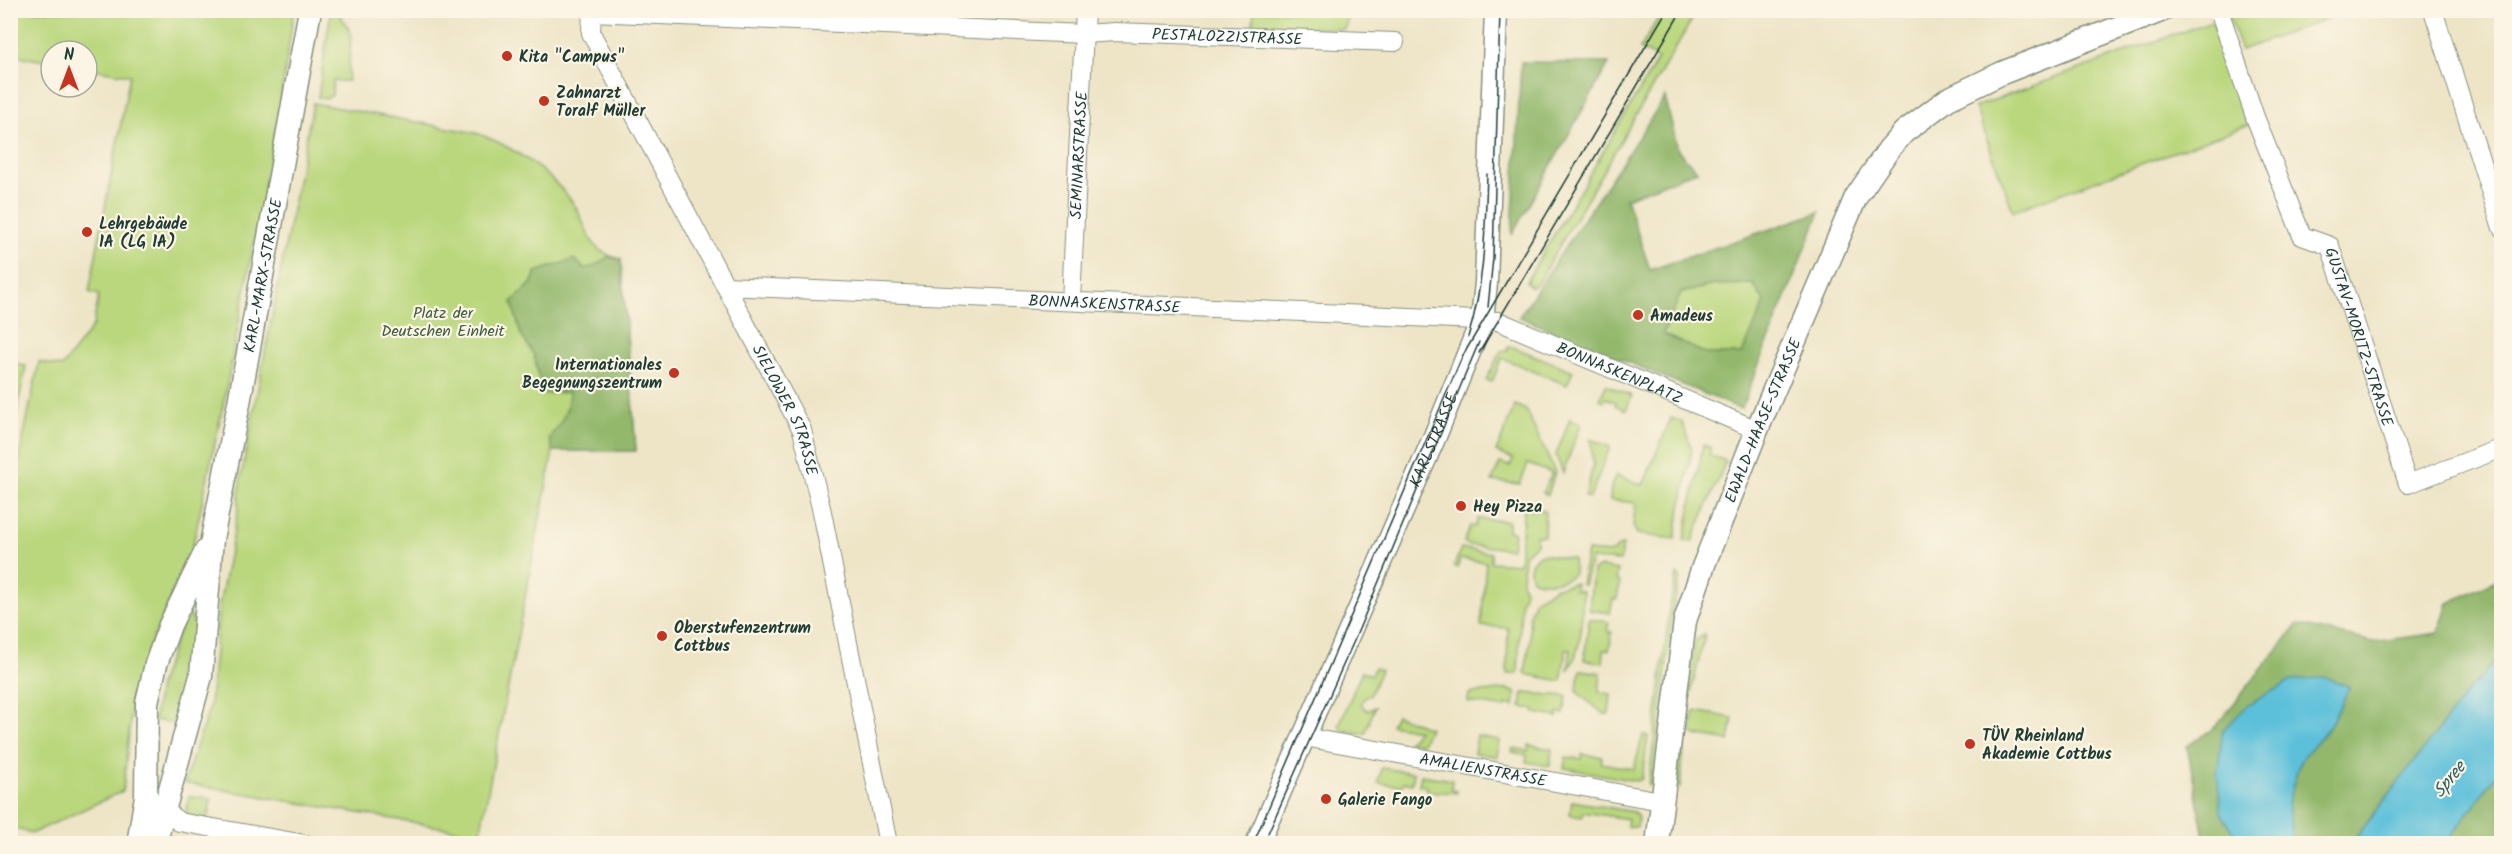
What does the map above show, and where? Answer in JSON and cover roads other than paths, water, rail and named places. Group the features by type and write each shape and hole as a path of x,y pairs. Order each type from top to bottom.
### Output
{"street":[{"name":"KARL-MARX-STRASSE","path":"155,843 201,676 212,539 240,404 310,10"},
{"name":"SEMINARSTRASSE","path":"1071,301 1085,10"},
{"name":"KARLSTRASSE","path":"1257,843 1435,436 1482,320 1486,283 1496,10"},
{"name":"EWALD-HAASE-STRASSE","path":"1656,843 1685,621 1703,567 1757,430 1856,197 1876,166 1904,132 1948,99 2002,73 2163,10"},
{"name":"GUSTAV-MORITZ-STRASSE","path":"2219,10 2255,117 2302,236 2330,246 2408,484 2502,447"},
{"path":"2433,10 2502,228"},
{"name":"PESTALOZZISTRASSE","path":"592,11 1084,34 1115,32 1395,42"},
{"name":"SIELOWER STRASSE","path":"592,11 591,33 806,442 888,843"},
{"name":"BONNASKENSTRASSE","path":"725,286 1482,320"},
{"name":"BONNASKENPLATZ","path":"1482,320 1498,321 1516,328 1757,430"},
{"name":"KARL-MARX-STRASSE","path":"138,843 146,796 147,702 156,664 170,625 212,539"},
{"name":"AMALIENSTRASSE","path":"1304,737 1661,801"},
{"path":"164,809 179,822 306,843"}],"water":[{"name":"Spree","path":"2501,655 2501,769 2446,843 2352,843 2468,691"},
{"path":"2325,677 2350,687 2329,727 2300,761 2288,803 2292,837 2288,843 2241,843 2221,813 2217,774 2223,730 2248,705 2291,681"}],"tram line":[{"path":"1488,307 1493,258 1500,10"},
{"path":"1253,844 1462,357 1667,10"},
{"path":"1479,353 1682,10"},
{"path":"1468,337 1481,277 1487,174"},
{"path":"1268,833 1354,641 1479,342"}],"place":[{"name":"Kita \"Campus\"","path":"507,56"},
{"name":"Zahnarzt Toralf Müller","path":"544,101"},
{"name":"Lehrgebäude 1A (LG 1A)","path":"87,232"},
{"name":"Amadeus","path":"1638,315"},
{"name":"Internationales Begegnungszentrum","path":"674,373"},
{"name":"Hey Pizza","path":"1461,506"},
{"name":"Oberstufenzentrum Cottbus","path":"662,636"},
{"name":"TÜV Rheinland Akademie Cottbus","path":"1970,744"},
{"name":"Galerie Fango","path":"1326,799"}],"park label":[{"name":"Platz der Deutschen Einheit","path":"443,321"}]}
